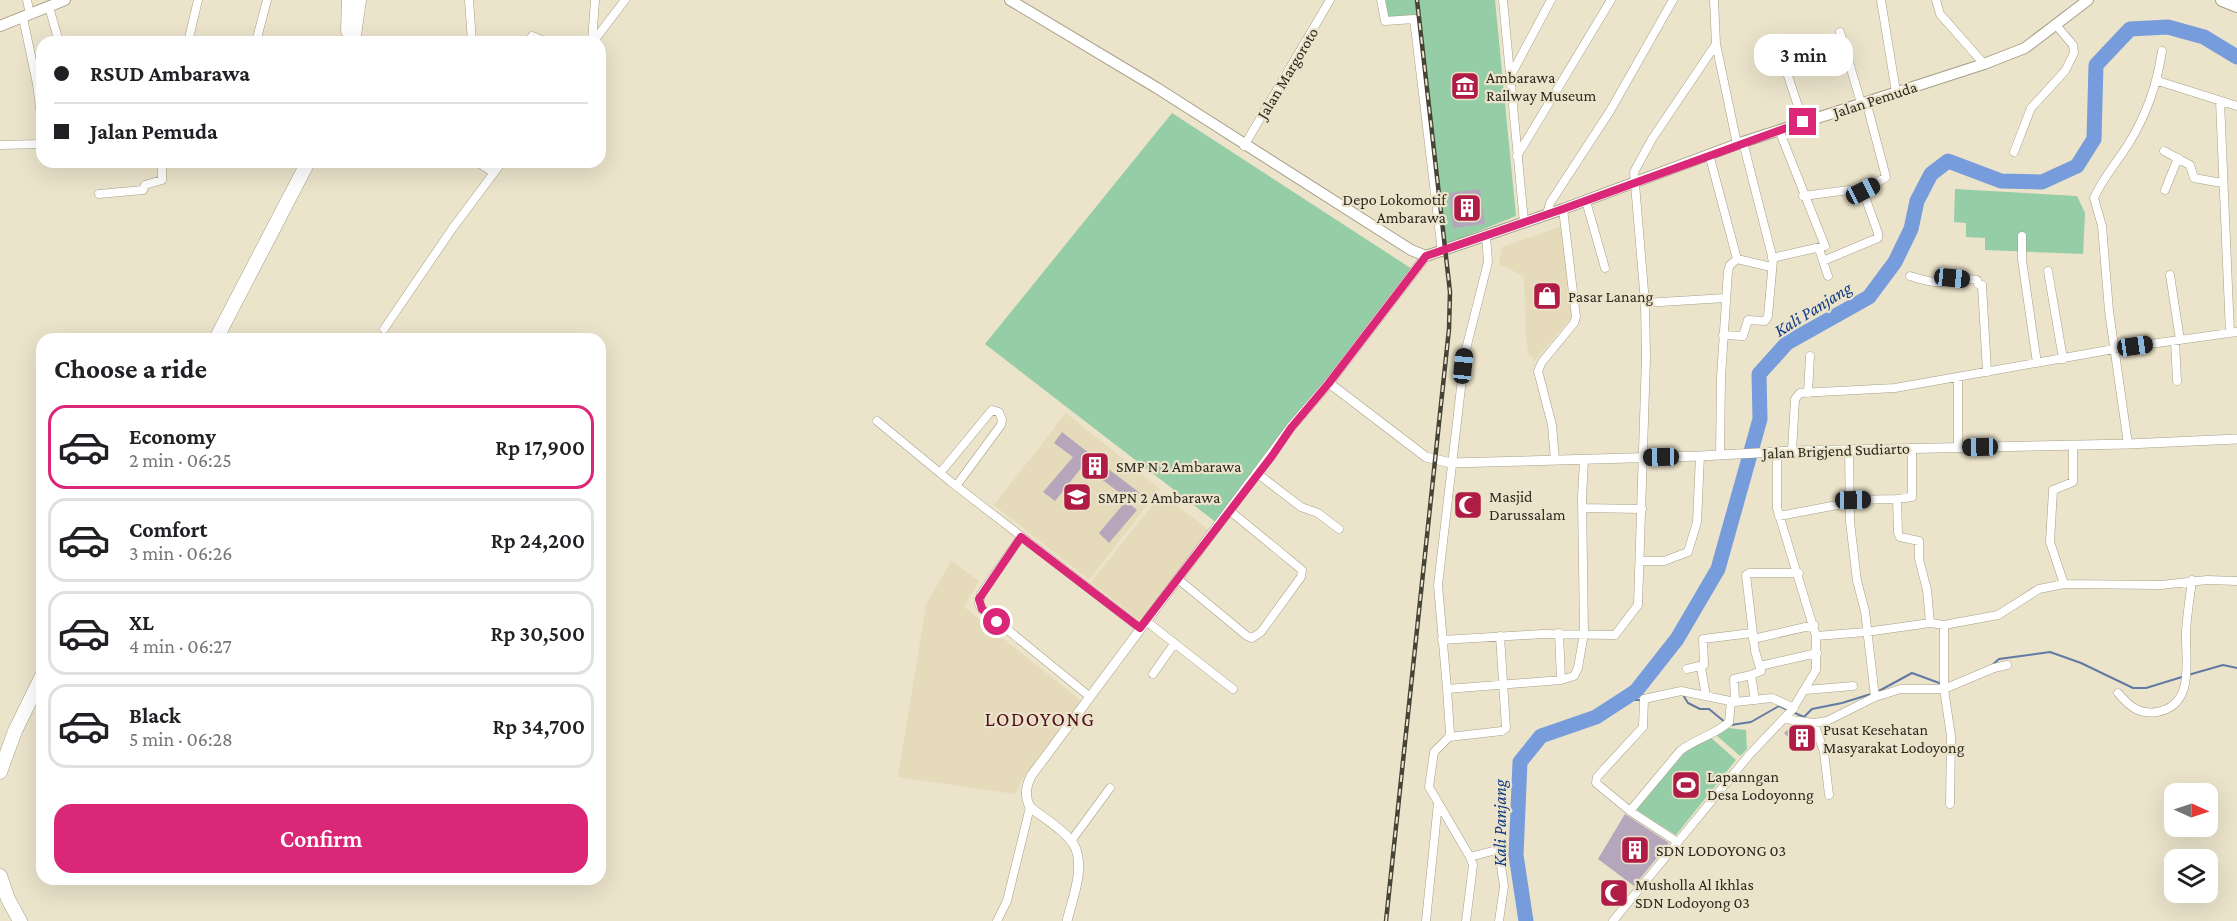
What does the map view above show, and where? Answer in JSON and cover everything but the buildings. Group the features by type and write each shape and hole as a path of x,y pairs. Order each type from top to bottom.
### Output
{"highway":[{"path":"349,0 351,36"},
{"path":"352,36 359,0"},
{"path":"219,333 305,168"},
{"path":"0,772 15,731 36,688"},
{"path":"0,876 8,899 20,921"}],"main road":[{"path":"0,26 66,0"},
{"path":"1010,0 1157,88 1244,146 1411,250 1426,256"},
{"name":"Jalan Pemuda","path":"1426,256 1586,201 1740,143 1984,64 2025,48 2088,0"},
{"path":"2222,0 2237,6"}],"street":[{"path":"27,0 26,16 36,68"},
{"path":"189,36 198,0"},
{"path":"258,36 267,0"},
{"path":"469,0 472,36"},
{"path":"592,36 595,0"},
{"path":"597,36 625,0"},
{"name":"Jalan Margoroto","path":"1244,146 1330,0"},
{"path":"1382,0 1385,21 1414,19 1446,250"},
{"path":"1503,0 1524,222"},
{"path":"1510,76 1551,0"},
{"path":"1517,156 1611,0"},
{"path":"1547,214 1550,203 1610,111 1673,0"},
{"path":"1714,0 1716,44 1773,265 1767,321 1748,320 1743,336 1723,334"},
{"path":"1881,0 1896,92"},
{"path":"1936,0 1940,14 1984,64"},
{"path":"49,7 57,36"},
{"path":"2014,152 2031,108 2065,71 2074,53 2073,45 2056,25"},
{"path":"1803,195 1849,190 1855,195 1886,177 1840,33"},
{"path":"1442,640 1559,633 1609,635 1619,631 1638,605 1646,358 1645,303 1634,172 1652,139 1716,44"},
{"path":"2128,444 2103,260 2102,225 2094,196 2130,142 2149,105 2158,81 2162,51"},
{"path":"1788,76 1803,122"},
{"path":"2158,81 2237,106"},
{"path":"1792,451 1796,395 1865,391 1958,378 2063,358 2233,333 2222,183 2220,101"},
{"path":"1772,258 1825,246 1779,130"},
{"path":"0,145 36,144"},
{"path":"2164,151 2190,165 2194,178 2222,183"},
{"path":"1709,154 1737,259"},
{"path":"2164,190 2178,158"},
{"path":"99,194 143,190 145,185 162,180 162,168"},
{"path":"486,168 494,173"},
{"path":"384,329 452,229 498,168"},
{"path":"1822,261 1878,238 1863,191"},
{"path":"1586,201 1605,268"},
{"path":"1555,460 1552,425 1539,371 1542,362 1574,323 1576,317 1563,209"},
{"path":"1449,737 1451,729 1438,585 1465,353 1488,262 1486,236"},
{"path":"2022,236 2022,260 2037,363"},
{"path":"1819,249 1828,276"},
{"path":"1067,921 1077,876 1078,860 1075,847 1071,841 1030,807 1026,800 1026,790 1031,776 1291,428 1329,383 1426,256"},
{"path":"1737,259 1771,267"},
{"path":"1724,455 1725,298 1728,271 1737,259"},
{"path":"2048,271 2063,358"},
{"path":"2170,274 2178,340 2177,381"},
{"path":"1910,276 1930,282 1947,281 1952,278 1977,280 1978,284 1982,285 1987,372"},
{"path":"1645,303 1725,298"},
{"path":"1808,393 1810,356"},
{"path":"1958,378 1958,447"},
{"name":"Jalan Brigjend Sudiarto","path":"1329,383 1426,457 1451,463 1700,456 1777,451 2128,444 2237,439"},
{"path":"940,473 992,410 999,412 1001,425 956,486"},
{"path":"877,421 1021,537 1143,625 1174,644 1233,689"},
{"path":"2064,584 2050,543 2050,516 2054,490 2070,484 2074,478 2073,445"},
{"path":"1779,516 1848,503 1853,500 1912,497 1912,448"},
{"path":"1849,449 1848,503 1854,563 1865,611 1875,697"},
{"path":"1613,921 1676,841 1750,754 1790,713 1816,670 1814,625 1779,516 1777,451"},
{"path":"1640,561 1664,561 1688,552 1697,522 1700,456"},
{"path":"1447,689 1561,680 1574,676 1578,668 1584,633 1582,508 1584,460"},
{"path":"1258,474 1300,507 1318,513 1339,529"},
{"path":"1897,499 1900,537 1919,541 1930,623"},
{"path":"1582,508 1642,509"},
{"path":"1178,579 1252,638 1261,632 1283,604 1301,577 1302,570 1230,511"},
{"path":"1021,537 981,594 979,604 1089,696"},
{"path":"1630,811 1687,745 1726,725 1733,702 1734,679 1761,671 1752,636 1746,575 1749,573 1799,573"},
{"path":"2118,693 2127,704 2146,713 2170,708 2180,699 2187,684 2186,629 2192,580"},
{"path":"1816,636 1930,623 1944,625 1998,615 2039,589 2064,584 2161,585 2192,580 2237,581"},
{"path":"1706,696 1701,668 1704,665 1703,639 1752,636 1814,625"},
{"path":"1944,625 1944,689 1951,736 1950,804"},
{"path":"1559,633 1561,680"},
{"path":"1466,921 1473,866 1429,787 1428,778 1437,747 1449,737 1505,729 1508,723 1500,636"},
{"path":"1152,674 1174,644"},
{"path":"1760,666 1817,653"},
{"path":"1676,841 1630,811 1598,785 1596,780 1642,727 1644,699 1681,691 1733,702 1772,698 1790,713 1814,723 1833,719 1850,708 1901,689 1944,689 1994,668 2007,665"},
{"path":"1687,669 1701,668"},
{"path":"1751,675 1755,700"},
{"path":"1806,690 1853,686"},
{"path":"1814,723 1824,752 1829,795"},
{"path":"1071,841 1110,788"},
{"path":"1426,921 1438,803"},
{"path":"997,921 1009,893 1030,807"},
{"path":"1470,857 1496,850 1499,853 1504,886 1499,921"}],"shaded area":[{"name":"Pasar Lanang","path":"1563,226 1572,317 1533,362 1533,356 1529,356 1526,338 1524,276 1499,264 1502,247"},
{"name":"SMPN 2 Ambarawa","path":"1066,413 1160,489 1089,580 994,505"},
{"path":"1162,493 1210,531 1141,622 1091,582"},
{"path":"951,561 979,581 964,607 1081,701 1022,780 1015,794 898,777 926,605"}],"green space":[{"name":"Ambarawa Railway Museum","path":"1383,0 1495,0 1516,216 1444,245 1417,16 1386,20"},
{"path":"1172,113 1412,269 1217,523 985,344"},
{"path":"1955,189 2077,196 2085,213 2083,254 1985,250 1985,238 1966,237 1966,223 1954,222"},
{"path":"1728,728 1746,730 1747,749 1740,756 1715,734"},
{"name":"Lapanngan Desa Lodoyonng","path":"1709,736 1736,760 1676,835 1635,809 1689,748"}],"waterway":[{"name":"Kali Panjang","path":"1526,921 1516,855 1520,762 1541,736 1596,717 1636,691 1677,639 1718,569 1760,419 1759,374 1787,343 1869,297 1895,262 1911,229 1917,201 1931,174 1948,161 2001,181 2042,182 2077,166 2094,139 2096,65 2130,29 2168,27 2204,37 2237,57"},
{"path":"1991,666 1999,659 2050,652 2081,663 2133,688 2146,688 2182,677"},
{"path":"2188,675 2223,665 2237,668"},
{"path":"1877,692 1912,673 1942,684"},
{"path":"1731,725 1751,722 1779,706 1804,717 1812,709 1871,694"},
{"path":"1683,695 1688,703 1700,709 1709,709 1726,723"},
{"path":"1625,697 1642,700"}],"railway":[{"path":"1386,921 1449,329 1450,292 1417,0"}],"place":[{"name":"Ambarawa Railway Museum","path":"1465,86"},
{"name":"Depo Lokomotif Ambarawa","path":"1467,208"},
{"name":"Pasar Lanang","path":"1547,296"},
{"name":"SMP N 2 Ambarawa","path":"1095,466"},
{"name":"SMPN 2 Ambarawa","path":"1077,497"},
{"name":"Masjid Darussalam","path":"1468,505"},
{"name":"Pusat Kesehatan Masyarakat Lodoyong","path":"1802,738"},
{"name":"Lapanngan Desa Lodoyonng","path":"1686,785"},
{"name":"SDN LODOYONG 03","path":"1635,850"},
{"name":"Musholla Al Ikhlas SDN Lodoyong 03","path":"1614,893"}],"district":[{"name":"LODOYONG","path":"1040,719"}],"route":[{"path":"997,622 982,609 979,599 1021,537 1140,628 1291,428 1329,383 1426,256 1803,122"}]}
